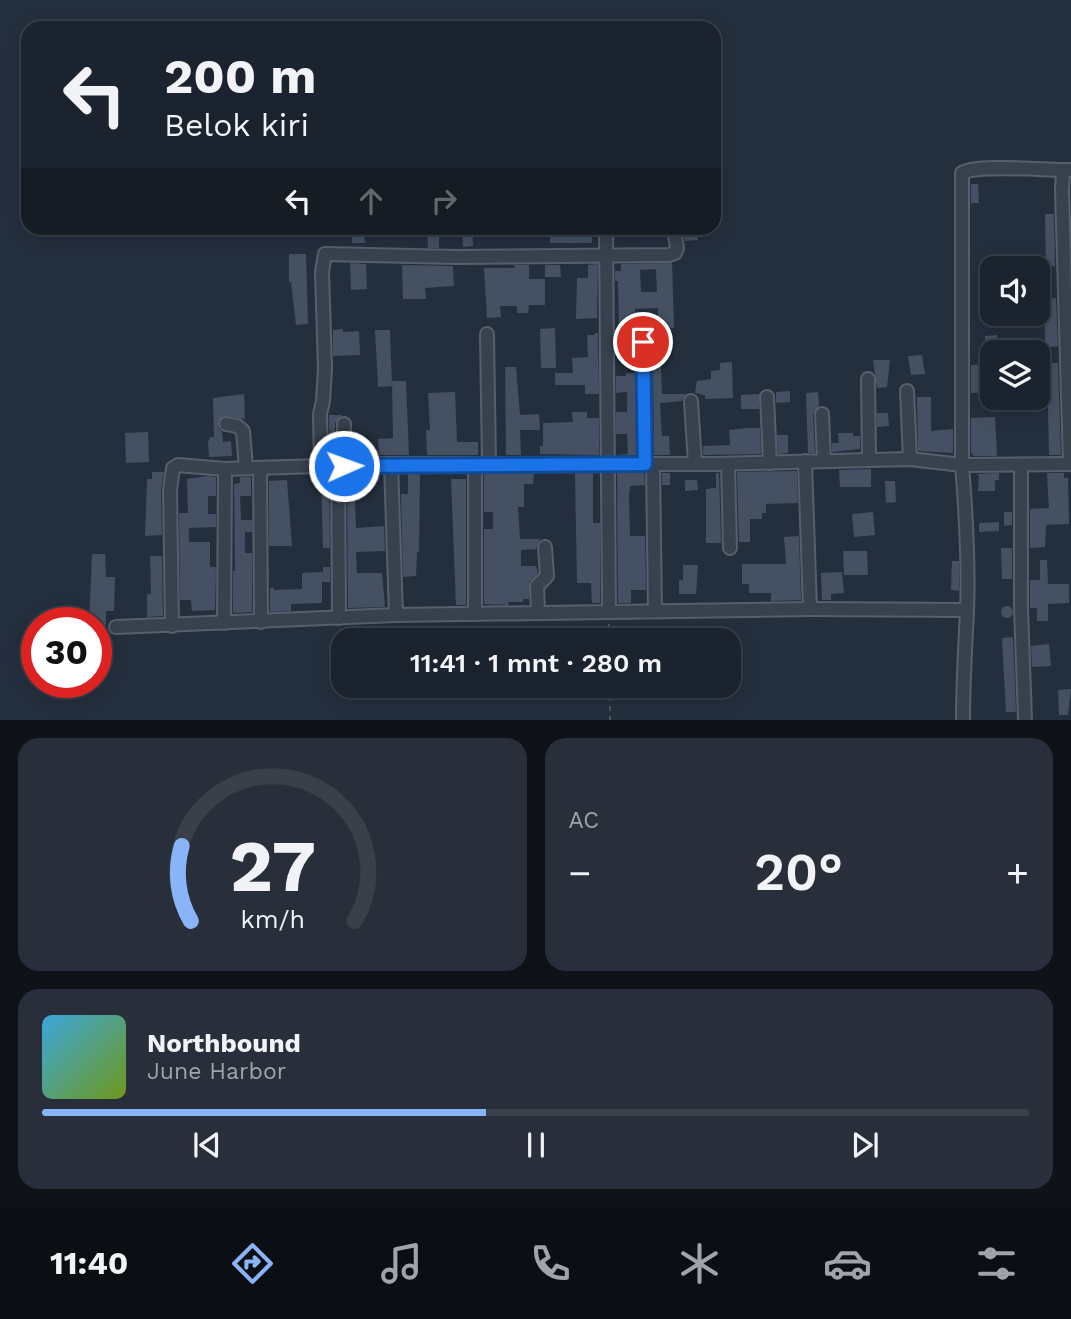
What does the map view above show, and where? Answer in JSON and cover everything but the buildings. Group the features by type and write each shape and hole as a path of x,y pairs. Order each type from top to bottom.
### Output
{"street":[{"path":"172,626 170,490 171,472 178,465 225,469 391,464 728,464 910,459 962,465 1070,464 1067,170 985,169 966,170 962,173 962,465 966,510 967,610 963,720"},
{"path":"606,235 609,611"},
{"path":"321,466 320,414 325,368 322,272 325,254 443,257 675,253 675,235"},
{"path":"487,334 489,464"},
{"path":"643,342 655,611"},
{"path":"868,379 869,460"},
{"path":"907,391 910,459"},
{"path":"767,397 770,463"},
{"path":"691,401 695,464"},
{"path":"822,414 824,461"},
{"path":"226,424 237,426 243,431 246,468"},
{"path":"339,618 344,424"},
{"path":"805,461 810,609"},
{"path":"391,464 396,615"},
{"path":"475,464 475,614"},
{"path":"728,464 730,548"},
{"path":"1021,465 1021,607 1025,720"},
{"path":"260,468 261,622"},
{"path":"224,623 225,469"},
{"path":"538,612 537,586 547,576 545,547"},
{"path":"116,627 538,612 967,610"}],"path":[{"path":"609,611 609,628"},
{"path":"610,698 610,720"}],"route":[{"path":"344,466 645,464 643,342"}]}
